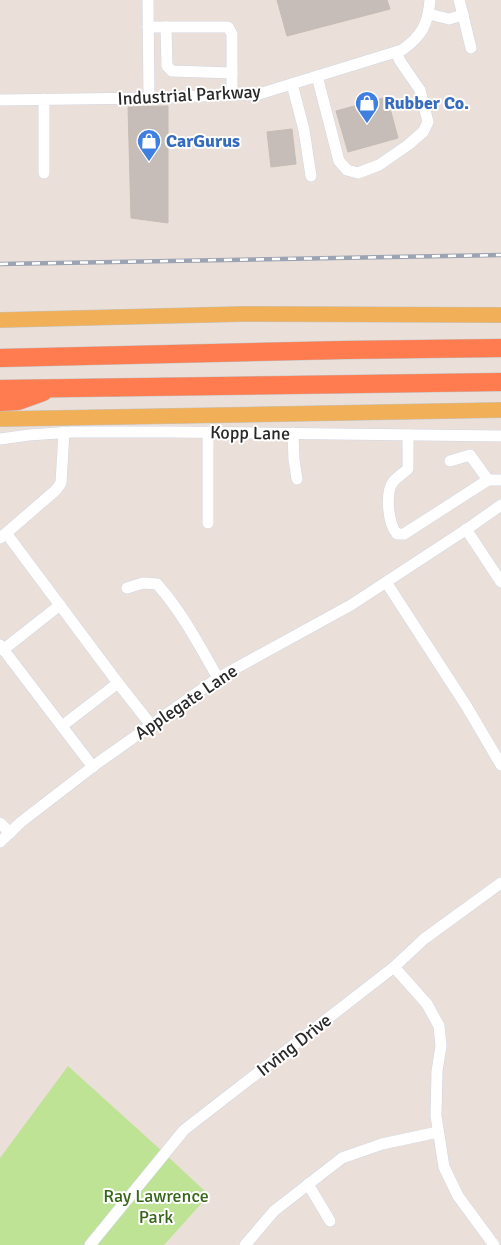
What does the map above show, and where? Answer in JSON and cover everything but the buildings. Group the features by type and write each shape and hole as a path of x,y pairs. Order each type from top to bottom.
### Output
{"highway":[{"path":"0,358 501,348"},
{"path":"0,350 20,357"},
{"path":"0,388 501,382"},
{"path":"0,402 18,401 56,388"}],"main road":[{"path":"0,320 243,314 501,316"},
{"path":"0,419 501,410"}],"street":[{"path":"148,0 149,98"},
{"name":"Industrial Parkway","path":"0,100 259,94 402,50 416,39 425,26 430,0"},
{"path":"459,0 471,48"},
{"path":"428,14 449,19 463,15"},
{"path":"148,26 228,27 232,34 232,95"},
{"path":"166,27 167,66 172,71 232,73"},
{"path":"317,76 339,161 347,170 358,173 379,165 408,145 423,132 428,122 420,90 396,52"},
{"path":"292,84 304,130 311,176"},
{"path":"44,99 44,173"},
{"path":"2,537 56,490 61,483 64,432"},
{"name":"Kopp Lane","path":"0,439 64,432 501,436"},
{"path":"208,432 208,523"},
{"path":"293,433 297,479"},
{"path":"408,435 408,469 394,481 389,490 388,503 393,530 397,534 404,534 488,480 501,480"},
{"path":"472,436 470,455 488,480"},
{"path":"450,461 470,455"},
{"name":"Applegate Lane","path":"0,842 21,822 93,767 218,678 351,605 501,505"},
{"path":"466,529 501,582"},
{"path":"2,537 9,537 151,725"},
{"path":"386,582 467,708 501,765"},
{"path":"127,588 143,583 157,584 193,633 218,678"},
{"path":"60,605 2,647 93,767"},
{"path":"62,726 118,683"},
{"path":"0,823 10,833"},
{"name":"Irving Drive","path":"90,1245 184,1130 394,967 424,939 501,882"},
{"path":"394,967 427,1004 439,1026 442,1046 437,1072 436,1116 444,1167 458,1196 496,1241"},
{"path":"245,1245 274,1210 342,1158 382,1144 438,1132"},
{"path":"308,1184 330,1221"}],"green space":[{"name":"Ray Lawrence Park","path":"68,1066 209,1195 164,1245 0,1245 0,1158"}],"railway":[{"path":"0,264 501,255"}],"place":[{"name":"Rubber Co.","path":"367,124"},
{"name":"CarGurus","path":"149,162"}]}
